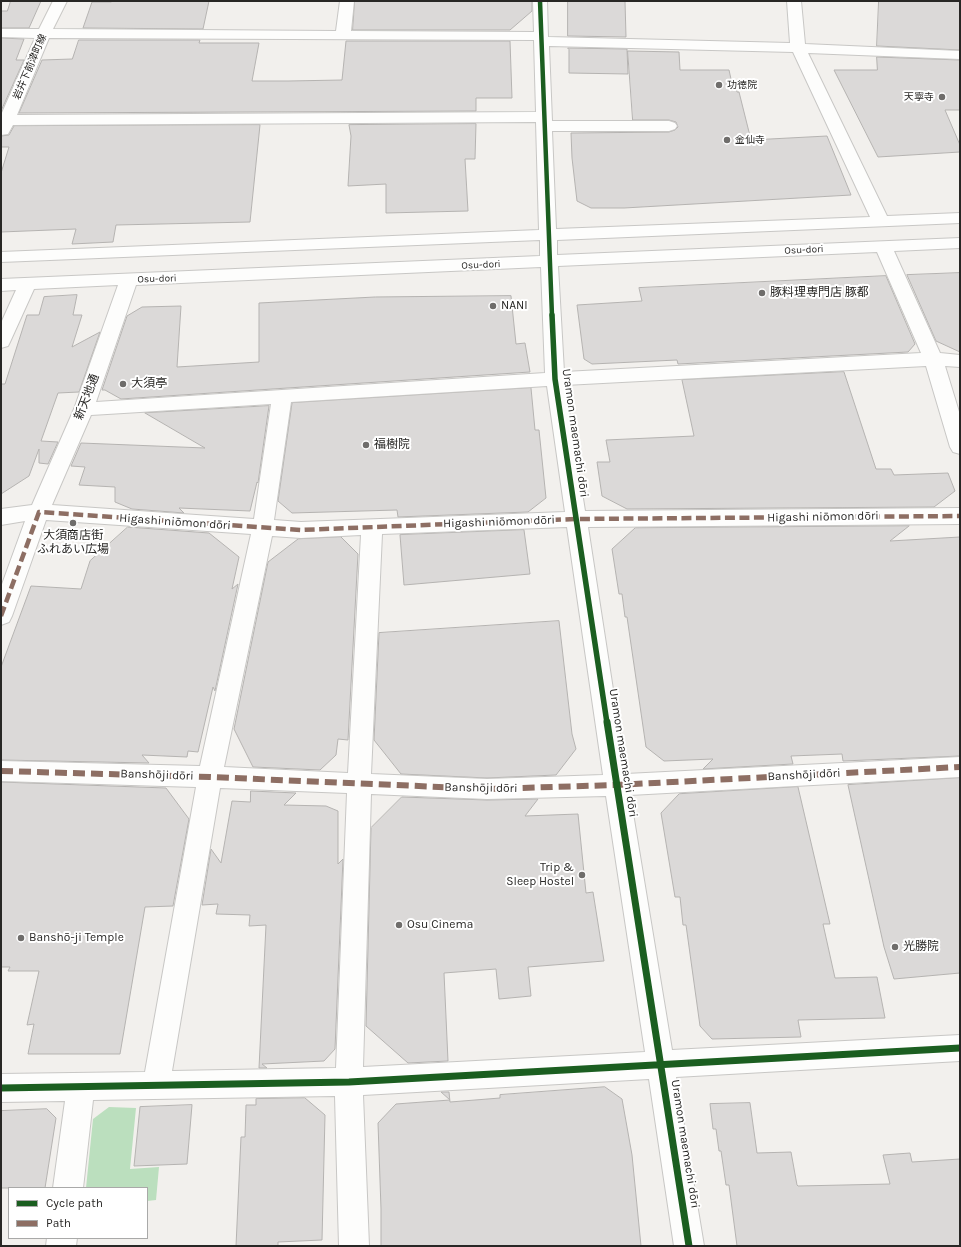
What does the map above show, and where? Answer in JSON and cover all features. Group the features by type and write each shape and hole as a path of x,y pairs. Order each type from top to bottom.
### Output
{"street":[{"name":"岩井下前津町線","path":"3,124 60,1"},
{"path":"343,34 348,1"},
{"name":"Uramon maemachi dōri","path":"540,1 549,262 555,379 616,785 690,1246"},
{"path":"794,1 798,48 880,222"},
{"path":"1,33 343,34 542,39 960,55"},
{"path":"3,124 544,122 669,126"},
{"path":"1,257 960,218"},
{"name":"Osu-dori","path":"1,285 960,243"},
{"path":"883,246 933,359 960,448"},
{"name":"新天地通","path":"1,616 38,512 84,409 129,280"},
{"path":"1,342 28,284"},
{"path":"84,409 555,379 933,359 960,360"},
{"path":"156,1086 210,777 263,528 282,396"},
{"name":"Higashi niōmon dōri","path":"1,517 38,512 301,530 575,519 960,516"},
{"path":"354,1246 349,1082 359,784 372,528"},
{"name":"Banshōji dōri","path":"1,771 210,777 487,789 616,785 960,766"},
{"path":"1,1088 349,1082 960,1048"},
{"path":"68,1187 81,1086"}],"green space":[{"path":"109,1107 136,1108 130,1169 159,1167 156,1200 148,1201 148,1187 86,1187 93,1119"}],"building":[{"path":"11,1 41,1 29,28 1,28 1,11 7,11"},
{"path":"209,1 203,29 83,28 92,2"},
{"path":"355,1 532,1 532,11 510,30 353,30"},
{"path":"568,1 625,1 626,37 568,36"},
{"path":"879,1 960,1 960,50 877,46"},
{"path":"1,38 24,39 16,60 24,60 1,111"},
{"path":"79,40 200,40 199,43 259,43 252,81 342,80 346,41 510,41 512,98 476,98 476,111 19,113 42,60 72,59"},
{"path":"568,48 627,49 628,74 569,73"},
{"path":"628,51 679,52 680,70 729,70 733,88 736,88 737,92 739,92 751,140 827,136 851,195 624,208 591,208 577,201 572,158 571,133 669,132 678,127 676,122 669,120 633,120"},
{"path":"877,57 960,60 960,110 945,110 960,145 960,152 878,157 834,70 877,70"},
{"path":"476,124 475,159 465,159 468,211 386,213 386,184 348,186 351,136 349,125"},
{"path":"260,125 250,222 116,225 113,242 72,244 76,229 1,232 1,173 9,147 1,147 1,136 9,135 14,126"},
{"path":"960,273 960,352 936,341 907,275"},
{"path":"886,276 915,344 908,352 678,364 677,360 592,364 584,359 577,305 642,301 639,288"},
{"path":"77,295 73,315 82,315 72,347 100,332 79,392 58,393 41,441 58,442 48,464 39,463 39,449 29,476 1,494 1,384 5,384 27,315 39,315 44,297"},
{"path":"511,296 516,344 525,343 530,372 121,399 105,390 102,390 127,316 142,307 181,306 177,367 259,362 259,303 375,297"},
{"path":"844,372 876,469 891,469 894,475 948,473 955,491 934,507 627,509 602,496 597,462 610,462 606,440 694,436 682,380"},
{"path":"531,388 535,430 539,430 546,498 528,512 398,517 397,510 292,513 278,501 292,403"},
{"path":"269,406 258,483 257,482 250,511 179,508 184,513 132,509 115,502 115,487 79,485 85,467 71,466 81,443 205,448 145,413"},
{"path":"909,526 890,541 960,537 960,756 843,761 842,754 791,756 793,764 703,769 713,759 664,761 646,747 627,617 625,617 622,594 619,594 612,549 635,528"},
{"path":"128,527 209,533 239,557 232,589 238,584 215,691 213,687 198,752 188,751 187,757 142,755 149,763 1,760 1,667 31,586 81,589 90,561"},
{"path":"524,530 530,574 404,585 400,535"},
{"path":"341,537 358,554 348,740 338,739 336,755 320,770 253,767 234,729 268,562 298,539"},
{"path":"559,621 572,734 576,749 556,775 487,778 401,774 374,740 379,633"},
{"path":"960,778 960,973 894,979 884,947 848,785"},
{"path":"1,782 166,788 189,819 173,906 145,907 120,1054 28,1054 34,1024 27,1025 39,971 8,971 10,967 1,967"},
{"path":"798,787 830,924 823,924 835,978 877,977 885,1018 798,1020 801,1037 712,1039 700,1026 686,925 683,925 680,897 675,897 661,813 679,794"},
{"path":"251,791 296,793 284,805 326,806 338,811 338,864 343,859 335,1049 324,1061 262,1064 267,1068 259,1068 266,925 249,926 250,915 216,914 218,904 202,905 211,849 221,863 232,801 250,802"},
{"path":"402,797 487,800 538,799 525,816 578,814 586,893 593,892 604,961 528,967 531,996 499,999 496,969 444,973 448,1061 408,1063 366,1026 371,828"},
{"path":"605,1087 622,1099 632,1155 641,1246 381,1246 378,1123 396,1104 450,1100 450,1102 500,1098 500,1095"},
{"path":"441,1092 449,1092 450,1100"},
{"path":"305,1098 325,1115 322,1240 278,1242 278,1246 236,1246 241,1137 245,1137 246,1105 256,1105 256,1099"},
{"path":"750,1103 757,1153 791,1152 798,1186 890,1184 883,1155 910,1153 912,1162 960,1159 960,1246 737,1246 729,1185 726,1185 716,1129 713,1129 710,1104"},
{"path":"192,1105 187,1164 134,1166 140,1107"},
{"path":"47,1109 56,1118 45,1187 1,1188 1,1111"}],"marked path":[{"path":"1,616 39,512 301,530 575,519 960,516"},
{"path":"1,771 210,777 487,789 616,785 960,767"}],"cycle path":[{"path":"540,1 549,262 555,379 616,785 689,1246"},
{"path":"1,1088 349,1082 960,1048"}],"place":[{"name":"功徳院","path":"719,85"},
{"name":"天寧寺","path":"942,97"},
{"name":"金仙寺","path":"727,140"},
{"name":"豚料理専門店 豚都","path":"762,293"},
{"name":"NANI","path":"493,306"},
{"name":"大須亭","path":"123,384"},
{"name":"福樹院","path":"366,445"},
{"name":"大須商店街 ふれあい広場","path":"73,523"},
{"name":"Trip & Sleep Hostel","path":"582,875"},
{"name":"Osu Cinema","path":"399,925"},
{"name":"Banshō-ji Temple","path":"21,938"},
{"name":"光勝院","path":"895,947"}]}
